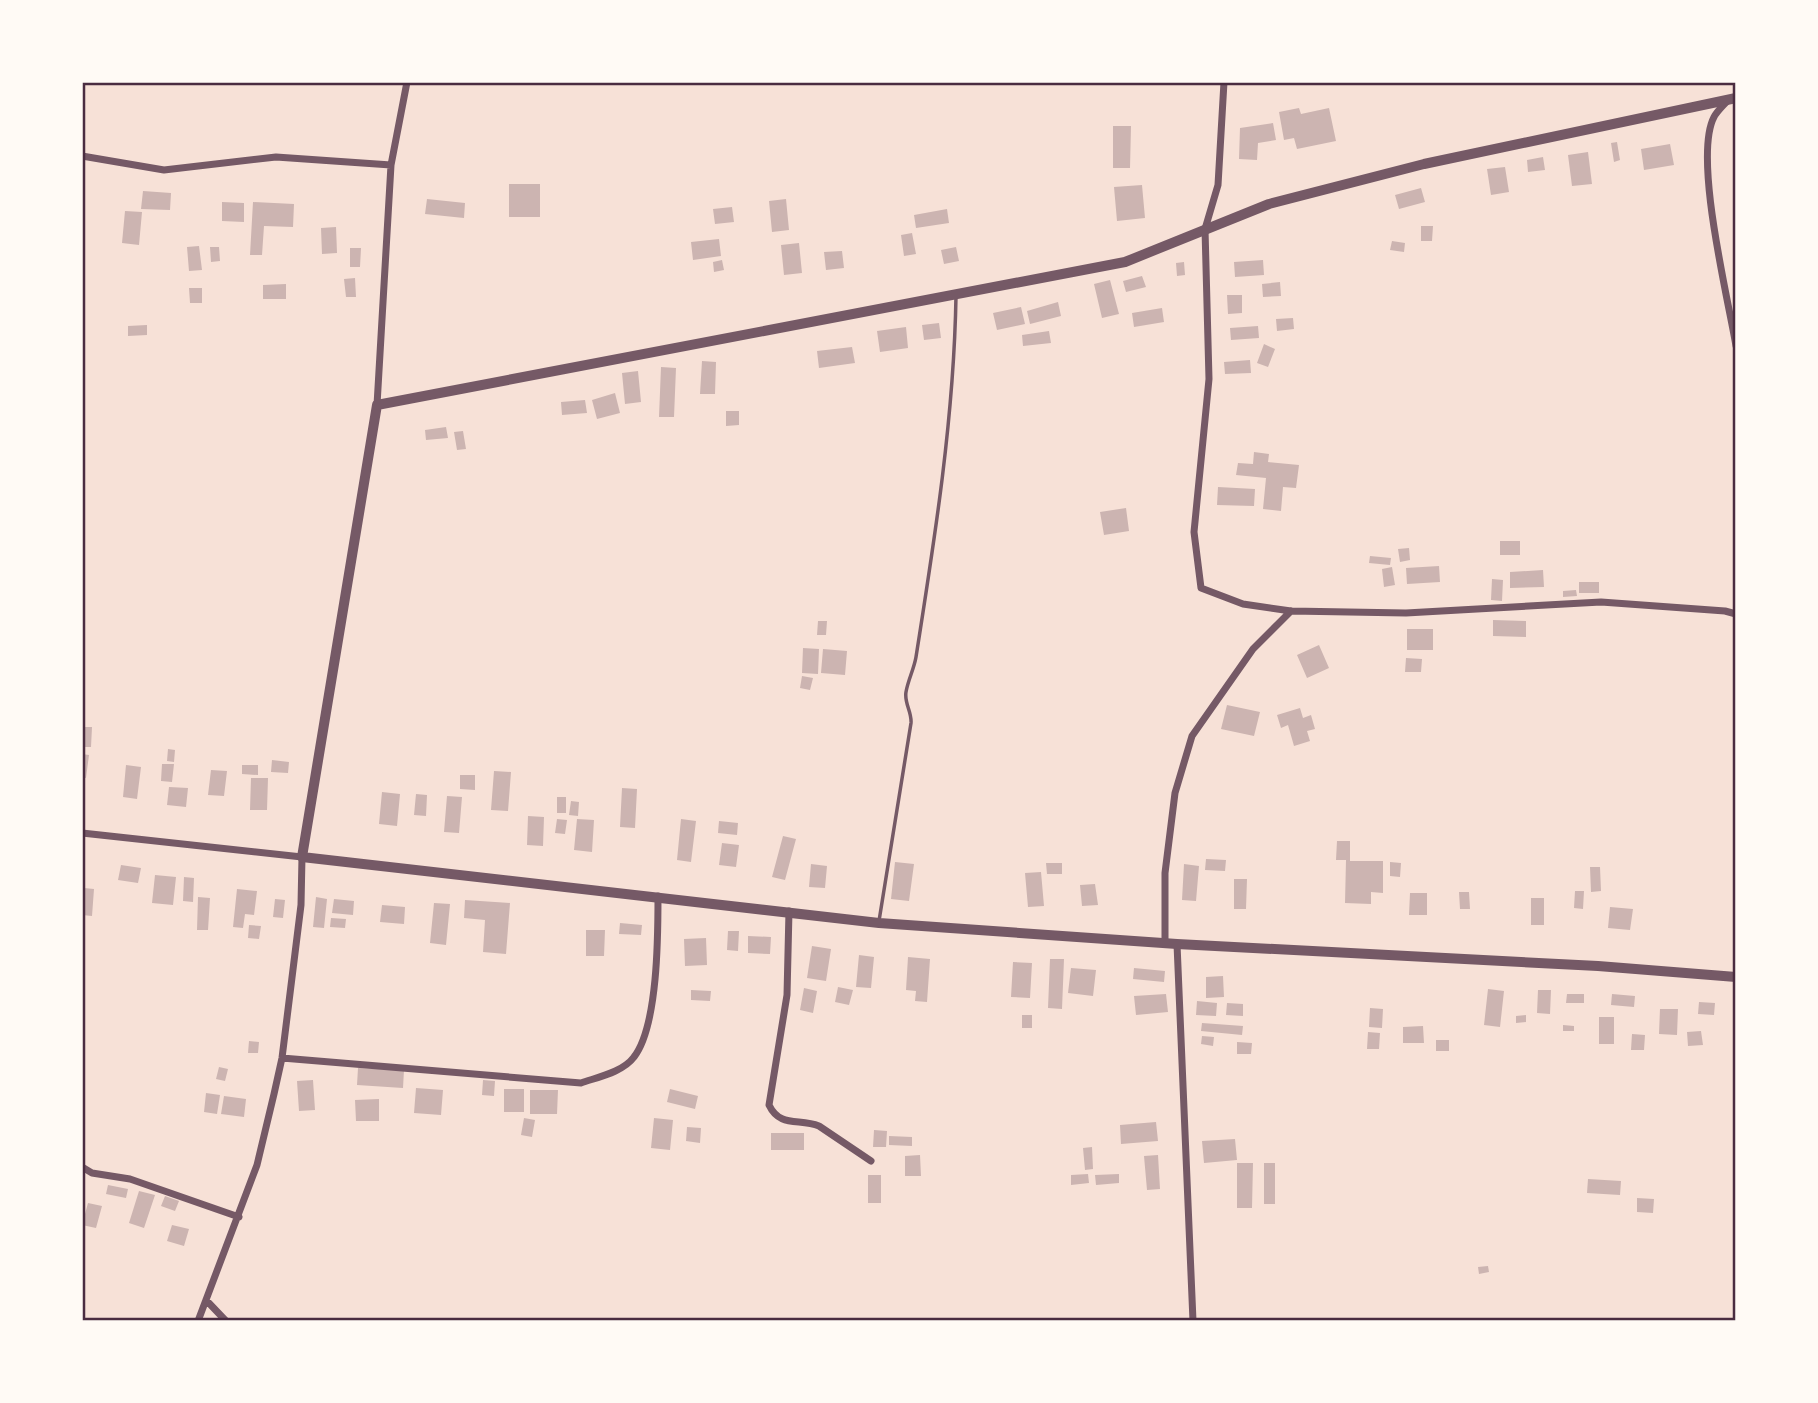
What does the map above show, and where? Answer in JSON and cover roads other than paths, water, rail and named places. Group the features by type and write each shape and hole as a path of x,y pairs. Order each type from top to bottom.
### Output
{"street":[{"path":"198,1321 257,1165 282,1058 301,905 302,857 377,405 391,165 407,82"},
{"path":"1224,82 1218,185 1205,229 1209,379 1194,532 1201,589 1242,604 1291,611 1406,613 1601,602 1736,614"},
{"path":"377,405 1125,262 1269,204 1424,164 1732,99"},
{"path":"1732,99 1714,117 1708,140 1710,192 1736,346"},
{"path":"82,156 164,170 276,157 391,165"},
{"path":"1165,943 1165,873 1175,793 1192,736 1254,649 1291,611"},
{"path":"82,833 879,923 1177,944 1598,966 1736,977"},
{"path":"282,1058 581,1083 618,1070 634,1058 649,1017 658,938 658,896"},
{"path":"789,911 787,995 769,1105 777,1117 787,1122 810,1122 819,1126 872,1161"},
{"path":"1177,944 1193,1321"},
{"path":"82,1167 92,1173 130,1179 239,1217"},
{"path":"206,1300 226,1321"}],"lane":[{"path":"879,923 911,723 912,713 905,695 915,661 941,493 955,358 956,295"}]}
